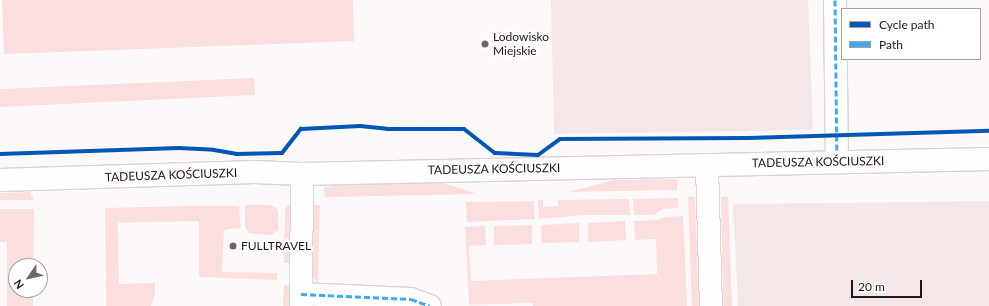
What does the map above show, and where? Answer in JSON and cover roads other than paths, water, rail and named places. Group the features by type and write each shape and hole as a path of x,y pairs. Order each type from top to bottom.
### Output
{"street":[{"path":"835,0 837,161"},
{"name":"TADEUSZA KOŚCIUSZKI","path":"0,180 255,172 302,174 837,161 989,159"},
{"path":"707,165 712,306"},
{"path":"302,174 301,300 411,299 430,306"}],"place":[{"name":"Lodowisko Miejskie","path":"485,44"},
{"name":"FULLTRAVEL","path":"233,246"}]}
